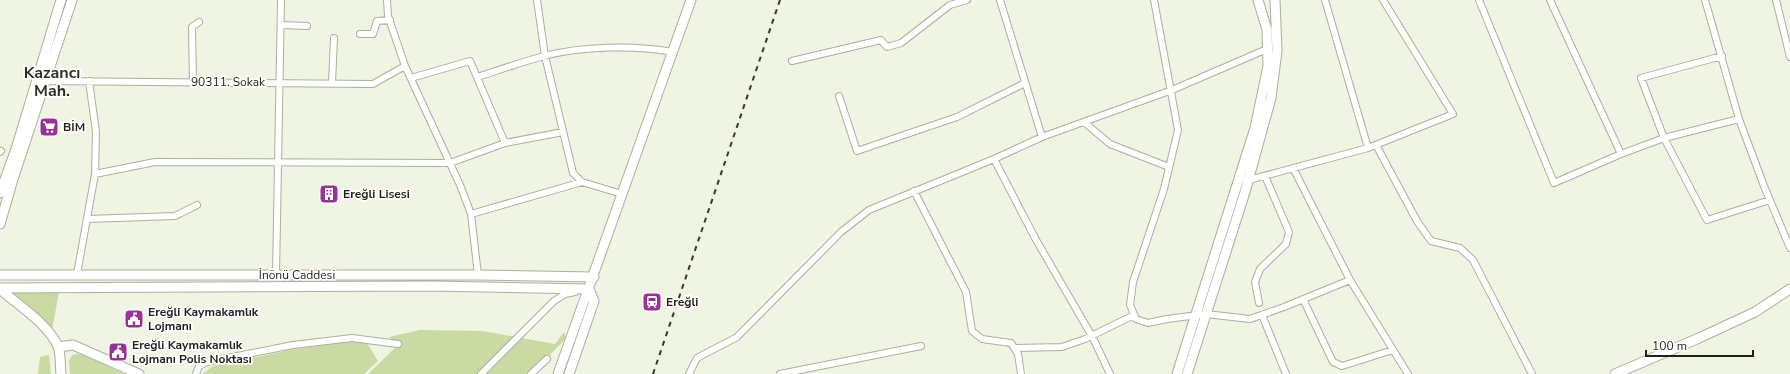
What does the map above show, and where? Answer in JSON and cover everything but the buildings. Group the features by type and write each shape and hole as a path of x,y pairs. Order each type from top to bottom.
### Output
{"main road":[{"path":"0,193 16,149 61,0"},
{"path":"0,224 72,0"},
{"path":"558,374 692,0"},
{"path":"1177,374 1255,128 1268,66 1267,30 1258,0"},
{"path":"1187,374 1248,180 1271,98 1277,51 1275,0"},
{"name":"İnönü Caddesi","path":"0,275 478,275 594,277"},
{"path":"0,289 433,286 589,289"},
{"path":"0,289 43,326 58,347 61,374"},
{"path":"569,374 594,301 589,289"},
{"path":"1615,374 1748,315 1790,289"},
{"path":"58,347 73,345 139,374"}],"street":[{"path":"276,275 281,0"},
{"path":"387,0 390,20 405,66 450,163 471,214 478,275"},
{"path":"537,0 546,56 573,173 582,182 622,194"},
{"path":"792,61 881,40 887,47 901,43 950,4 967,0"},
{"path":"1000,0 1042,137"},
{"path":"1154,0 1172,90 1178,130 1164,189 1133,282 1130,305 1136,319 1148,323 1206,314 1250,319 1350,280"},
{"path":"1325,0 1368,148"},
{"path":"1237,185 1248,180 1368,148 1453,114 1383,0"},
{"path":"1479,0 1554,184 1621,154 1664,138 1739,119"},
{"path":"1550,0 1621,154"},
{"path":"1705,0 1739,119 1790,248"},
{"path":"1776,0 1790,57"},
{"path":"360,34 373,34 377,21 390,20"},
{"path":"193,82 192,27 199,22"},
{"path":"281,25 307,26"},
{"path":"332,83 334,38"},
{"path":"477,77 546,56 580,50 649,48 673,52"},
{"path":"689,374 697,358 737,337 841,232 869,210 994,159 1042,137 1172,90 1267,49"},
{"path":"1722,56 1641,78 1664,138 1707,220 1770,200"},
{"path":"411,78 470,61 505,143"},
{"name":"90311. Sokak","path":"45,81 373,84 405,66"},
{"path":"77,274 95,174 96,132 89,81"},
{"path":"839,96 857,152 957,117 1025,83"},
{"path":"1084,122 1110,144 1169,167"},
{"path":"95,174 155,162 450,163 505,143 563,132"},
{"path":"1376,145 1417,221 1431,241 1460,248 1473,260 1532,374"},
{"path":"994,159 1035,238 1092,335 1110,374"},
{"path":"1293,168 1350,280 1408,374"},
{"path":"1259,303 1254,282 1260,269 1286,244 1289,232 1265,176"},
{"path":"471,214 582,182"},
{"path":"914,191 966,292 972,331 982,339 1011,343 1016,348 1021,374"},
{"path":"87,219 175,216 197,205"},
{"path":"482,374 554,301 565,294 589,289"},
{"path":"1303,299 1333,362 1342,366 1393,350"},
{"path":"1016,348 1062,347 1092,335 1134,315"},
{"path":"1262,315 1286,374"},
{"path":"196,374 199,366 207,362 293,345 352,338 398,344"},
{"path":"780,374 921,346"},
{"path":"531,374 547,359"}],"green space":[{"path":"60,287 51,335 0,289"},
{"path":"420,330 483,331 555,344 564,332 566,338 532,374 368,374 398,345 389,337"},
{"path":"351,341 367,343 378,361 364,374 202,374 213,366 290,350"},
{"path":"49,355 51,374 38,374 40,357"},
{"path":"72,355 83,355 124,374 70,374 69,361"}],"railway":[{"path":"653,374 780,0"}],"place":[{"name":"BİM","path":"49,127"},
{"name":"Ereğli Lisesi","path":"329,194"},
{"name":"Ereğli","path":"652,302"},
{"name":"Ereğli Kaymakamlık Lojmanı","path":"134,319"},
{"name":"Ereğli Kaymakamlık Lojmanı Polis Noktası","path":"118,352"}],"district":[{"name":"Kazancı Mah.","path":"52,81"}]}
